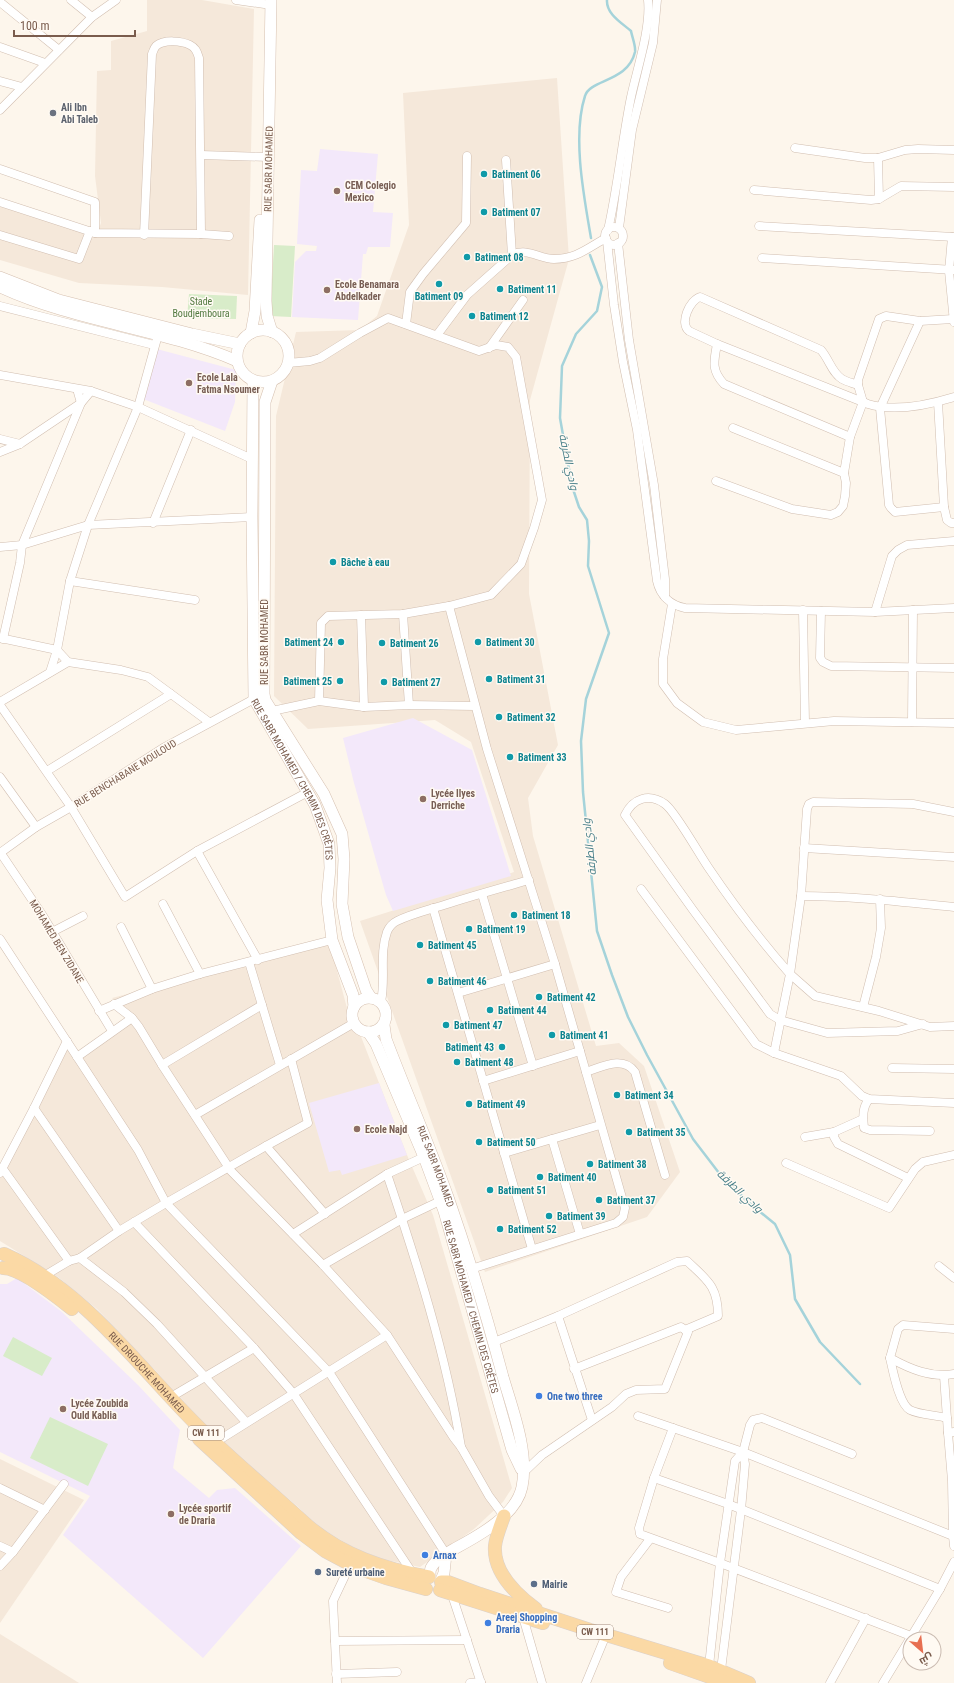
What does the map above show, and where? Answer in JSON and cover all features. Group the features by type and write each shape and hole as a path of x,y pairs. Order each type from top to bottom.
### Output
{"main road":[{"name":"RUE SABR MOHAMED","path":"271,2 266,301 267,316 272,332"},
{"path":"251,333 255,311 263,167 268,157"},
{"path":"0,277 58,300 192,334 240,344"},
{"path":"0,287 42,304 156,340 215,352 237,361"},
{"path":"260,330 272,332 281,338 286,346 289,354 288,363 279,376 272,381 253,381 241,371 237,361 237,354 240,344 251,333 260,330"},
{"name":"RUE SABR MOHAMED / CHEMIN DES CRÊTES","path":"253,381 252,517 254,699 315,805 329,844 330,868 327,900 332,940 353,995 354,1007"},
{"name":"RUE SABR MOHAMED","path":"272,381 265,402 265,700 324,794 342,834 344,859 342,904 348,937 363,982 376,1000"},
{"path":"361,1000 376,1000 386,1014 384,1025 377,1030 368,1032 358,1027 354,1023 354,1007 361,1000"},
{"name":"RUE SABR MOHAMED","path":"384,1025 386,1039 448,1197 494,1342 522,1444 523,1473"},
{"name":"RUE SABR MOHAMED / CHEMIN DES CRÊTES","path":"368,1032 376,1044 424,1157 440,1201 512,1450 523,1473"},
{"path":"1,1269 5,1263 2,1252"},
{"name":"RUE DRIOUCHE MOHAMED","path":"2,1252 23,1262 44,1276 82,1307 117,1339 187,1415 326,1541 367,1561 413,1574 434,1582"},
{"name":"RUE DRIOUCHE MOHAMED","path":"1,1269 10,1268 21,1274 89,1322 108,1340 176,1416 301,1533 329,1554 350,1565 386,1578 434,1582"},
{"path":"523,1473 522,1487 519,1497 504,1516 480,1534 446,1554 444,1573 434,1582 452,1594 603,1642 714,1674 727,1683"},
{"path":"504,1516 496,1544 496,1559 502,1574 526,1602 544,1615"},
{"path":"480,1534 496,1544"},
{"name":"CW 111","path":"434,1582 448,1582 480,1594 643,1647 714,1674 749,1683"}],"street":[{"path":"71,0 92,17"},
{"path":"0,110 92,17 116,0"},
{"path":"236,0 271,2"},
{"path":"648,0 648,17 639,66 631,96 606,240 623,362 637,430 656,581 659,589 672,604 685,608 875,612 954,608"},
{"path":"606,240 612,244 618,243 621,241 623,234 619,228 632,130 653,43 657,0"},
{"path":"0,2 59,50"},
{"path":"144,235 152,54 156,47 162,42 176,42 190,45 197,50 199,58 201,234"},
{"path":"0,47 45,63"},
{"path":"0,81 22,87"},
{"path":"795,148 865,158 878,158 911,149 954,150"},
{"path":"201,155 268,157"},
{"path":"406,324 410,292 423,274 466,223 467,156"},
{"path":"878,158 879,199"},
{"path":"506,160 512,255"},
{"path":"0,169 95,202 92,232 79,259 0,235"},
{"path":"754,190 871,200 879,199 901,186 954,187"},
{"path":"0,202 92,232 144,235 201,234 229,236"},
{"path":"716,481 792,509 831,516 838,512 843,506 846,483 844,473 850,437 863,402 858,380 879,319 886,316 920,321 953,320 953,237 759,226"},
{"path":"608,230 613,227 619,228"},
{"path":"437,335 467,295 512,255 520,251 554,259 577,256 606,240"},
{"path":"618,243 628,334 654,485 665,579 665,596"},
{"path":"762,258 952,270"},
{"path":"858,385 841,378 833,369 828,357 822,350 700,297 696,298 692,303 684,323 686,328 717,344 863,402 880,408 938,402 954,397"},
{"path":"489,348 523,300"},
{"path":"0,306 156,340 138,407 88,525 70,581 57,650 50,672"},
{"path":"288,363 310,361 320,358 360,333 388,318 479,351 496,345 508,348 516,357 542,500 521,564 491,595 449,606 403,614 328,616 324,618 321,623 319,700"},
{"path":"920,321 880,408 889,505 896,512 944,507"},
{"path":"717,344 714,369 717,377 724,384 850,437"},
{"path":"0,375 91,391 138,407 252,459"},
{"path":"77,389 81,403"},
{"path":"68,662 57,650 2,639 20,563 22,545 81,403 91,391"},
{"path":"938,402 944,507 947,520 954,523"},
{"path":"0,458 2,451 81,403"},
{"path":"733,428 844,473"},
{"path":"153,523 191,430"},
{"path":"0,439 16,443"},
{"path":"0,547 22,545 88,525 252,517"},
{"path":"875,612 892,556 898,550 906,545 954,541"},
{"path":"70,581 195,600"},
{"path":"672,604 663,659 663,684 677,703 703,722 736,730 834,721 954,723"},
{"path":"449,606 487,749 555,964 625,1212 623,1217 616,1223 471,1269"},
{"path":"803,610 805,723"},
{"path":"912,722 913,610"},
{"path":"821,611 820,658 823,662 831,666 913,666 954,668"},
{"path":"403,614 409,705"},
{"path":"361,615 364,707"},
{"path":"0,702 68,662 121,670 148,677 209,722"},
{"path":"47,771 171,694"},
{"name":"RUE BENCHABANE MOULOUD","path":"0,852 36,827 71,807 163,748 254,699"},
{"path":"272,710 319,700 364,707 409,705 475,706"},
{"path":"0,705 71,807 125,897 197,852 308,792"},
{"path":"0,777 36,827"},
{"path":"923,1024 898,1031 827,1033 780,1020 770,1014 625,815 629,805 642,799 654,798 666,805 708,868 756,934 790,974 815,996 863,1007 923,1024 930,1027 954,1026"},
{"path":"774,1053 790,974 801,896 807,809 809,804 813,802 913,804 954,812"},
{"path":"804,848 954,857"},
{"name":"MOHAMED BEN ZIDANE","path":"0,852 52,932 98,1011 112,1031"},
{"path":"197,852 258,960"},
{"path":"376,1000 384,982 382,959 387,931 390,925 396,921 433,908 529,880"},
{"path":"641,889 756,1044 774,1053 841,1076 862,1096 869,1099 954,1103"},
{"path":"482,894 533,1066"},
{"path":"801,896 833,896 880,899 954,907"},
{"path":"863,1007 876,957 881,928 880,899"},
{"path":"163,904 200,974"},
{"path":"433,908 532,1250"},
{"path":"52,932 83,916"},
{"path":"121,927 152,989"},
{"path":"0,939 138,1150 166,1203 329,1372 446,1554"},
{"path":"98,1011 152,989 200,974 332,940"},
{"path":"249,962 280,1066"},
{"path":"458,993 555,964"},
{"path":"114,1004 132,1018 139,1027 228,1167 323,1265 387,1335 461,1447 489,1496 504,1516"},
{"path":"162,1065 262,1005"},
{"path":"77,1056 132,1018"},
{"path":"195,1115 354,1023"},
{"path":"66,1041 34,1108 1,1170 69,1261"},
{"path":"483,1081 580,1051"},
{"path":"44,1276 69,1261 80,1258 119,1231 166,1203 308,1123 291,1059"},
{"path":"586,1072 618,1063 626,1064 635,1072 665,1175"},
{"path":"892,1068 954,1069"},
{"path":"869,1099 864,1105 864,1128 870,1130 930,1131"},
{"path":"34,1108 119,1231"},
{"path":"805,1137 834,1132 863,1119"},
{"path":"504,1153 600,1126"},
{"path":"834,1132 834,1137 838,1144 908,1178"},
{"path":"552,1139 580,1234"},
{"path":"266,1146 325,1214"},
{"path":"786,1163 889,1208 908,1178 923,1162 954,1155"},
{"path":"293,1234 387,1174 424,1157"},
{"path":"387,1174 431,1313 456,1416 461,1447"},
{"path":"323,1265 402,1219 440,1201"},
{"path":"134,1222 254,1348 293,1393 413,1574"},
{"path":"80,1258 124,1292 157,1324 206,1376 246,1422"},
{"path":"494,1342 558,1316 677,1262 688,1261 710,1282 718,1303 718,1316 685,1330"},
{"path":"939,1266 954,1278"},
{"path":"558,1316 574,1369 592,1420"},
{"path":"947,1418 911,1410 905,1406 890,1358 898,1329 903,1325 954,1329"},
{"path":"523,1473 542,1455 612,1407 626,1394 636,1390 665,1389 688,1332 681,1327 574,1369"},
{"path":"216,1442 387,1335"},
{"path":"171,1397 254,1348"},
{"path":"890,1358 919,1372 944,1376 954,1374"},
{"path":"944,1376 947,1418 951,1432 953,1481 952,1536 954,1546"},
{"path":"638,1416 743,1452 952,1536"},
{"path":"714,1674 733,1569 741,1510 745,1464 743,1452 750,1425 753,1420 762,1418 852,1454"},
{"path":"673,1428 654,1478 638,1532 642,1536 720,1563 902,1632"},
{"path":"714,1674 720,1563 735,1460 743,1452"},
{"path":"654,1478 728,1504 940,1589"},
{"path":"0,1566 13,1552 64,1484"},
{"path":"0,1488 45,1510"},
{"path":"650,1539 621,1577 616,1592 618,1594 668,1608"},
{"path":"0,1546 13,1552"},
{"path":"914,1631 940,1589 951,1576 954,1562"},
{"path":"337,1683 333,1601 350,1565"},
{"path":"452,1594 481,1682 470,1683"},
{"path":"523,1617 542,1683"},
{"path":"830,1683 866,1618"},
{"path":"335,1642 467,1640"},
{"path":"586,1683 603,1642"},
{"path":"883,1683 902,1651"},
{"path":"336,1674 397,1672"}],"shaded area":[{"path":"147,0 202,0 254,9 248,295 162,287 79,283 0,260 0,202 98,231 101,223 95,176 97,71 111,70 111,41 147,31"},
{"path":"557,78 569,259 530,400 529,594 558,745 528,798 533,836 596,1046 619,1043 644,1066 680,1172 647,1217 485,1272 360,921 514,872 471,742 435,720 308,729 274,696 276,416 296,332 360,330 377,316 409,225 403,93"},
{"name":"CEM Colegio Mexico","path":"320,149 378,154 373,212 393,213 390,247 368,247 366,254 363,254 358,320 292,317 295,262 306,251 316,251 317,246 297,244 301,170 317,171"},
{"name":"Ecole Lala Fatma Nsoumer","path":"153,348 236,370 235,402 225,431 138,397"},
{"name":"Lycée Ilyes Derriche","path":"413,718 472,750 511,876 393,911 386,895 377,864 343,738"},
{"path":"329,941 347,1008 360,1034 407,1155 433,1215 512,1488 503,1502 474,1529 420,1567 382,1559 358,1550 320,1528 297,1506 214,1436 157,1372 97,1309 58,1277 0,1241 0,1173 67,1041 77,1056 132,1017 112,998"},
{"name":"Ecole Najd","path":"379,1083 407,1155 342,1175 340,1170 329,1172 309,1103"},
{"name":"Lycée sportif de Draria","path":"17,1278 62,1312 138,1385 180,1430 173,1468 209,1498 217,1490 235,1488 301,1546 203,1658 63,1535 90,1496 0,1452 0,1284 7,1284"},
{"path":"0,1459 84,1500 0,1623"},
{"path":"0,1634 79,1683 0,1683"}],"green space":[{"path":"274,245 295,246 291,317 270,316"},
{"name":"Stade Boudjemboura","path":"189,294 237,296 236,319 187,318"},
{"path":"13,1337 52,1358 42,1376 3,1356"},
{"path":"50,1417 108,1444 88,1486 30,1458"}],"waterway":[{"name":"وادي الطرفة","path":"591,238 580,167 579,129 581,112 588,90 617,75 625,69 631,62 635,52 631,31 612,14 607,5 607,0"},
{"name":"وادي الطرفة","path":"590,255 602,287 597,311 576,334 562,366 560,418 572,486 579,507 587,520 589,541 588,566 609,633 586,699 581,741 583,792 597,931 628,1017 693,1139 719,1173 748,1202 775,1224 790,1255 795,1299 820,1342 860,1384"}],"place":[{"name":"Ali Ibn Abi Taleb","path":"53,113"},
{"name":"Batiment 06","path":"484,174"},
{"name":"CEM Colegio Mexico","path":"337,191"},
{"name":"Batiment 07","path":"484,212"},
{"name":"Batiment 08","path":"467,257"},
{"name":"Batiment 09","path":"439,284"},
{"name":"Batiment 11","path":"500,289"},
{"name":"Ecole Benamara Abdelkader","path":"327,290"},
{"name":"Batiment 12","path":"472,316"},
{"name":"Ecole Lala Fatma Nsoumer","path":"189,383"},
{"name":"Bâche à eau","path":"333,562"},
{"name":"Batiment 24","path":"341,642"},
{"name":"Batiment 30","path":"478,642"},
{"name":"Batiment 26","path":"382,643"},
{"name":"Batiment 31","path":"489,679"},
{"name":"Batiment 25","path":"340,681"},
{"name":"Batiment 27","path":"384,682"},
{"name":"Batiment 32","path":"499,717"},
{"name":"Batiment 33","path":"510,757"},
{"name":"Lycée Ilyes Derriche","path":"423,799"},
{"name":"Batiment 18","path":"514,915"},
{"name":"Batiment 19","path":"469,929"},
{"name":"Batiment 45","path":"420,945"},
{"name":"Batiment 46","path":"430,981"},
{"name":"Batiment 42","path":"539,997"},
{"name":"Batiment 44","path":"490,1010"},
{"name":"Batiment 47","path":"446,1025"},
{"name":"Batiment 41","path":"552,1035"},
{"name":"Batiment 43","path":"502,1047"},
{"name":"Batiment 48","path":"457,1062"},
{"name":"Batiment 34","path":"617,1095"},
{"name":"Batiment 49","path":"469,1104"},
{"name":"Ecole Najd","path":"357,1129"},
{"name":"Batiment 35","path":"629,1132"},
{"name":"Batiment 50","path":"479,1142"},
{"name":"Batiment 38","path":"590,1164"},
{"name":"Batiment 40","path":"540,1177"},
{"name":"Batiment 51","path":"490,1190"},
{"name":"Batiment 37","path":"599,1200"},
{"name":"Batiment 39","path":"549,1216"},
{"name":"Batiment 52","path":"500,1229"},
{"name":"One two three","path":"539,1396"},
{"name":"Lycée Zoubida Ould Kablia","path":"63,1409"},
{"name":"Lycée sportif de Draria","path":"171,1514"},
{"name":"Arnax","path":"425,1555"},
{"name":"Sureté urbaine","path":"318,1572"},
{"name":"Mairie","path":"534,1584"},
{"name":"Areej Shopping Draria","path":"488,1623"}]}
